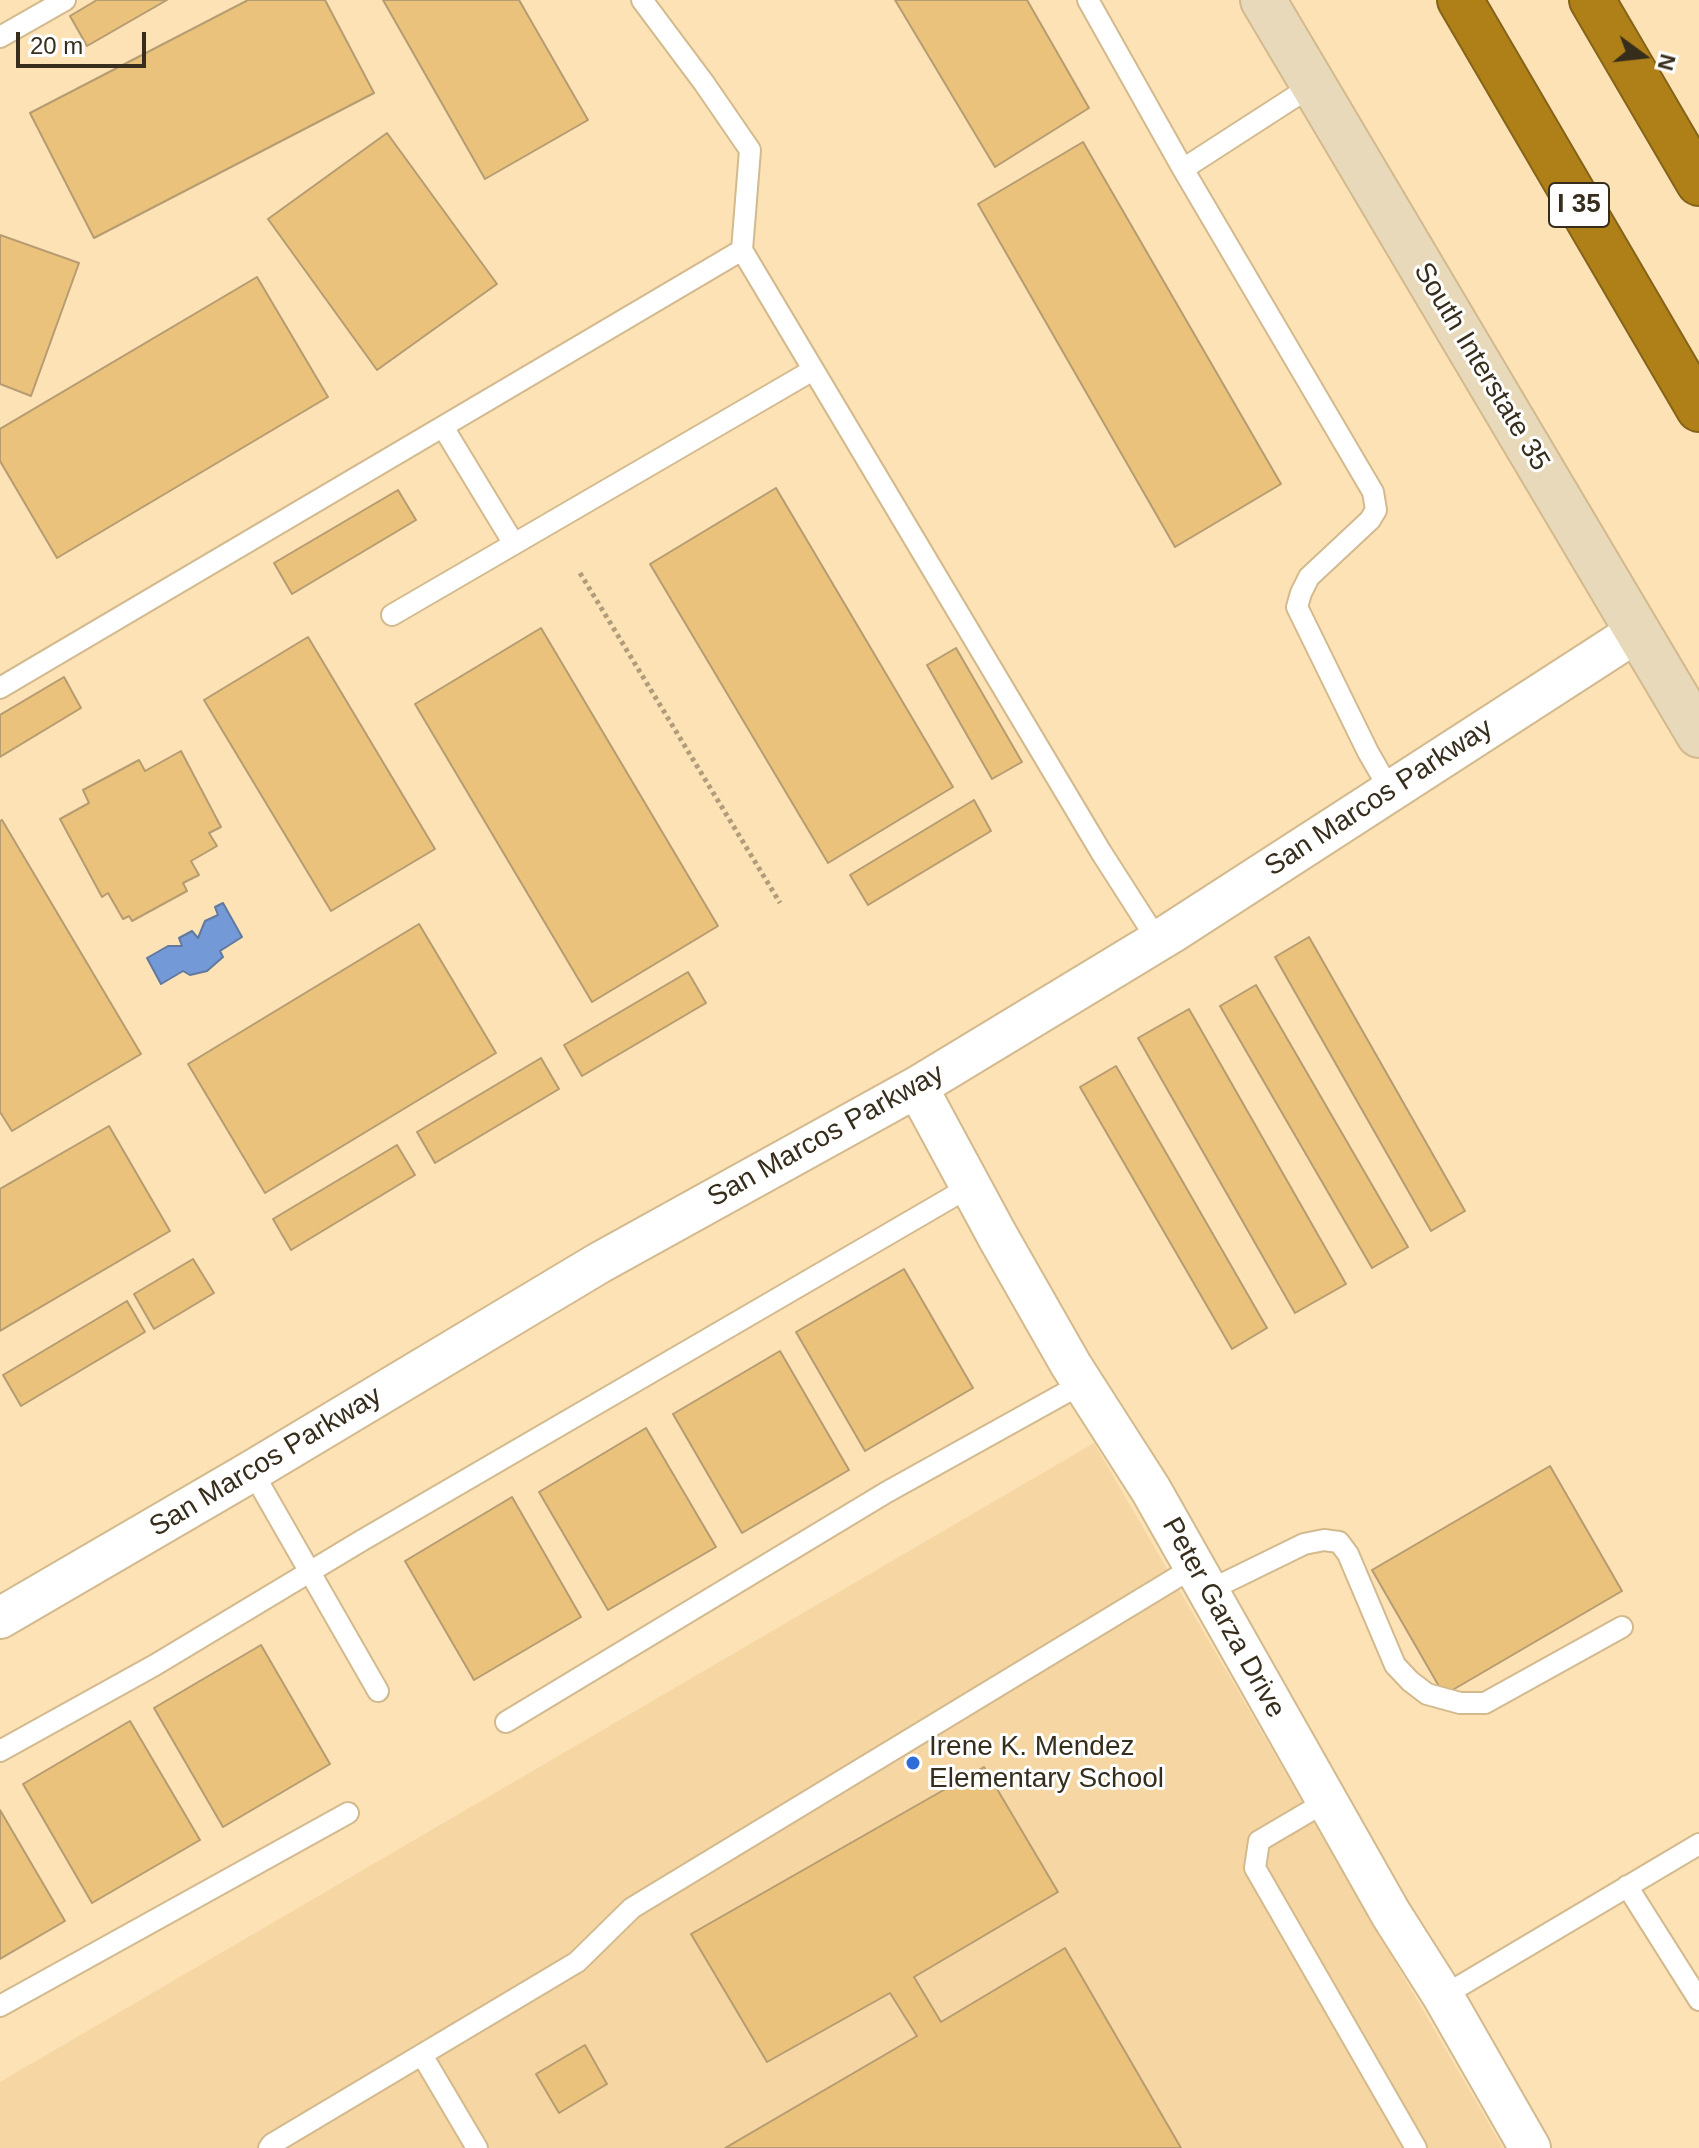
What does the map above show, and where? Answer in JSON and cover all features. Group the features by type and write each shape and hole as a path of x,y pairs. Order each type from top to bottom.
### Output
{"highway":[{"name":"I 35","path":"1460,0 1699,409"},
{"path":"1592,0 1699,183"}],"main road":[{"name":"South Interstate 35","path":"1263,0 1699,735"}],"street":[{"name":"San Marcos Parkway","path":"0,1618 599,1263 917,1087 1158,941 1638,631"},
{"name":"Peter Garza Drive","path":"917,1087 998,1237 1083,1383 1151,1490 1391,1914 1443,1996 1530,2148"}],"lane":[{"path":"0,37 65,0"},
{"path":"642,0 750,150 742,250 1107,863 1158,941"},
{"path":"1088,0 1183,169 1373,492 1376,510 1370,520 1309,577 1297,607 1390,790"},
{"path":"1183,169 1313,85"},
{"path":"0,688 742,250"},
{"path":"392,615 813,370"},
{"path":"443,427 514,544"},
{"path":"0,1751 155,1665 971,1186"},
{"path":"506,1722 887,1492 1083,1383"},
{"path":"252,1471 378,1691"},
{"path":"269,2148 577,1962 632,1908 1201,1579 1304,1544 1324,1540 1339,1542 1348,1554 1395,1665 1427,1694 1460,1703 1485,1703 1622,1627"},
{"path":"1327,1801 1259,1841 1255,1868 1416,2148"},
{"path":"0,2006 348,1813"},
{"path":"1443,1996 1699,1844"},
{"path":"1627,1886 1699,2000"},
{"path":"422,2055 477,2148"}],"path":[{"path":"580,573 780,903"}],"shaded area":[{"name":"Irene K. Mendez Elementary School","path":"1094,1443 1503,2148 0,2148 0,2082"}],"water":[{"path":"223,903 242,937 220,951 223,957 207,971 190,975 183,971 161,984 147,958 168,946 182,946 179,938 192,931 198,938 205,921 218,915 215,907"}],"building":[{"path":"97,0 167,0 87,46 70,16"},
{"path":"248,0 325,0 374,93 94,238 30,113"},
{"path":"383,0 519,0 588,120 485,179"},
{"path":"895,0 1027,0 1089,108 995,167"},
{"path":"387,133 497,284 377,370 268,219"},
{"path":"1083,142 1281,484 1175,547 978,204"},
{"path":"0,235 79,263 31,396 0,384"},
{"path":"257,277 328,397 57,558 0,461 0,429"},
{"path":"776,488 953,787 828,863 650,564"},
{"path":"398,490 416,520 292,594 274,563"},
{"path":"541,628 718,926 592,1002 415,704"},
{"path":"308,637 435,849 331,911 204,700"},
{"path":"956,648 1022,762 992,779 927,665"},
{"path":"64,677 81,708 0,757 0,715"},
{"path":"181,751 221,827 209,833 217,846 191,861 199,875 183,883 187,891 132,921 129,916 123,919 108,893 102,897 60,819 89,803 83,790 139,760 145,771"},
{"path":"974,800 991,831 868,905 850,875"},
{"path":"2,820 141,1054 12,1131 0,1112"},
{"path":"419,924 496,1053 265,1193 188,1064"},
{"path":"1309,937 1465,1211 1431,1231 1275,957"},
{"path":"688,972 706,1003 582,1076 564,1045"},
{"path":"1256,985 1408,1247 1372,1268 1220,1006"},
{"path":"1189,1009 1346,1284 1295,1313 1138,1038"},
{"path":"541,1058 559,1089 435,1163 417,1132"},
{"path":"1116,1066 1267,1328 1232,1349 1080,1087"},
{"path":"109,1126 170,1231 0,1331 0,1189"},
{"path":"397,1145 415,1175 291,1250 273,1219"},
{"path":"193,1259 214,1293 154,1329 134,1294"},
{"path":"904,1269 973,1388 865,1451 796,1332"},
{"path":"127,1301 145,1332 21,1406 3,1375"},
{"path":"780,1351 849,1470 742,1533 673,1414"},
{"path":"646,1428 716,1547 608,1610 539,1492"},
{"path":"1550,1466 1622,1591 1444,1695 1372,1570"},
{"path":"512,1497 581,1617 474,1680 405,1561"},
{"path":"261,1645 330,1764 223,1827 154,1708"},
{"path":"130,1721 200,1840 92,1903 23,1784"},
{"path":"984,1767 1058,1892 914,1977 941,2022 1065,1948 1181,2148 725,2148 917,2036 890,1993 767,2062 691,1934"},
{"path":"0,1810 65,1921 0,1959"},
{"path":"585,2045 607,2084 559,2113 536,2074"}],"place":[{"name":"Irene K. Mendez Elementary School","path":"913,1763"}]}
